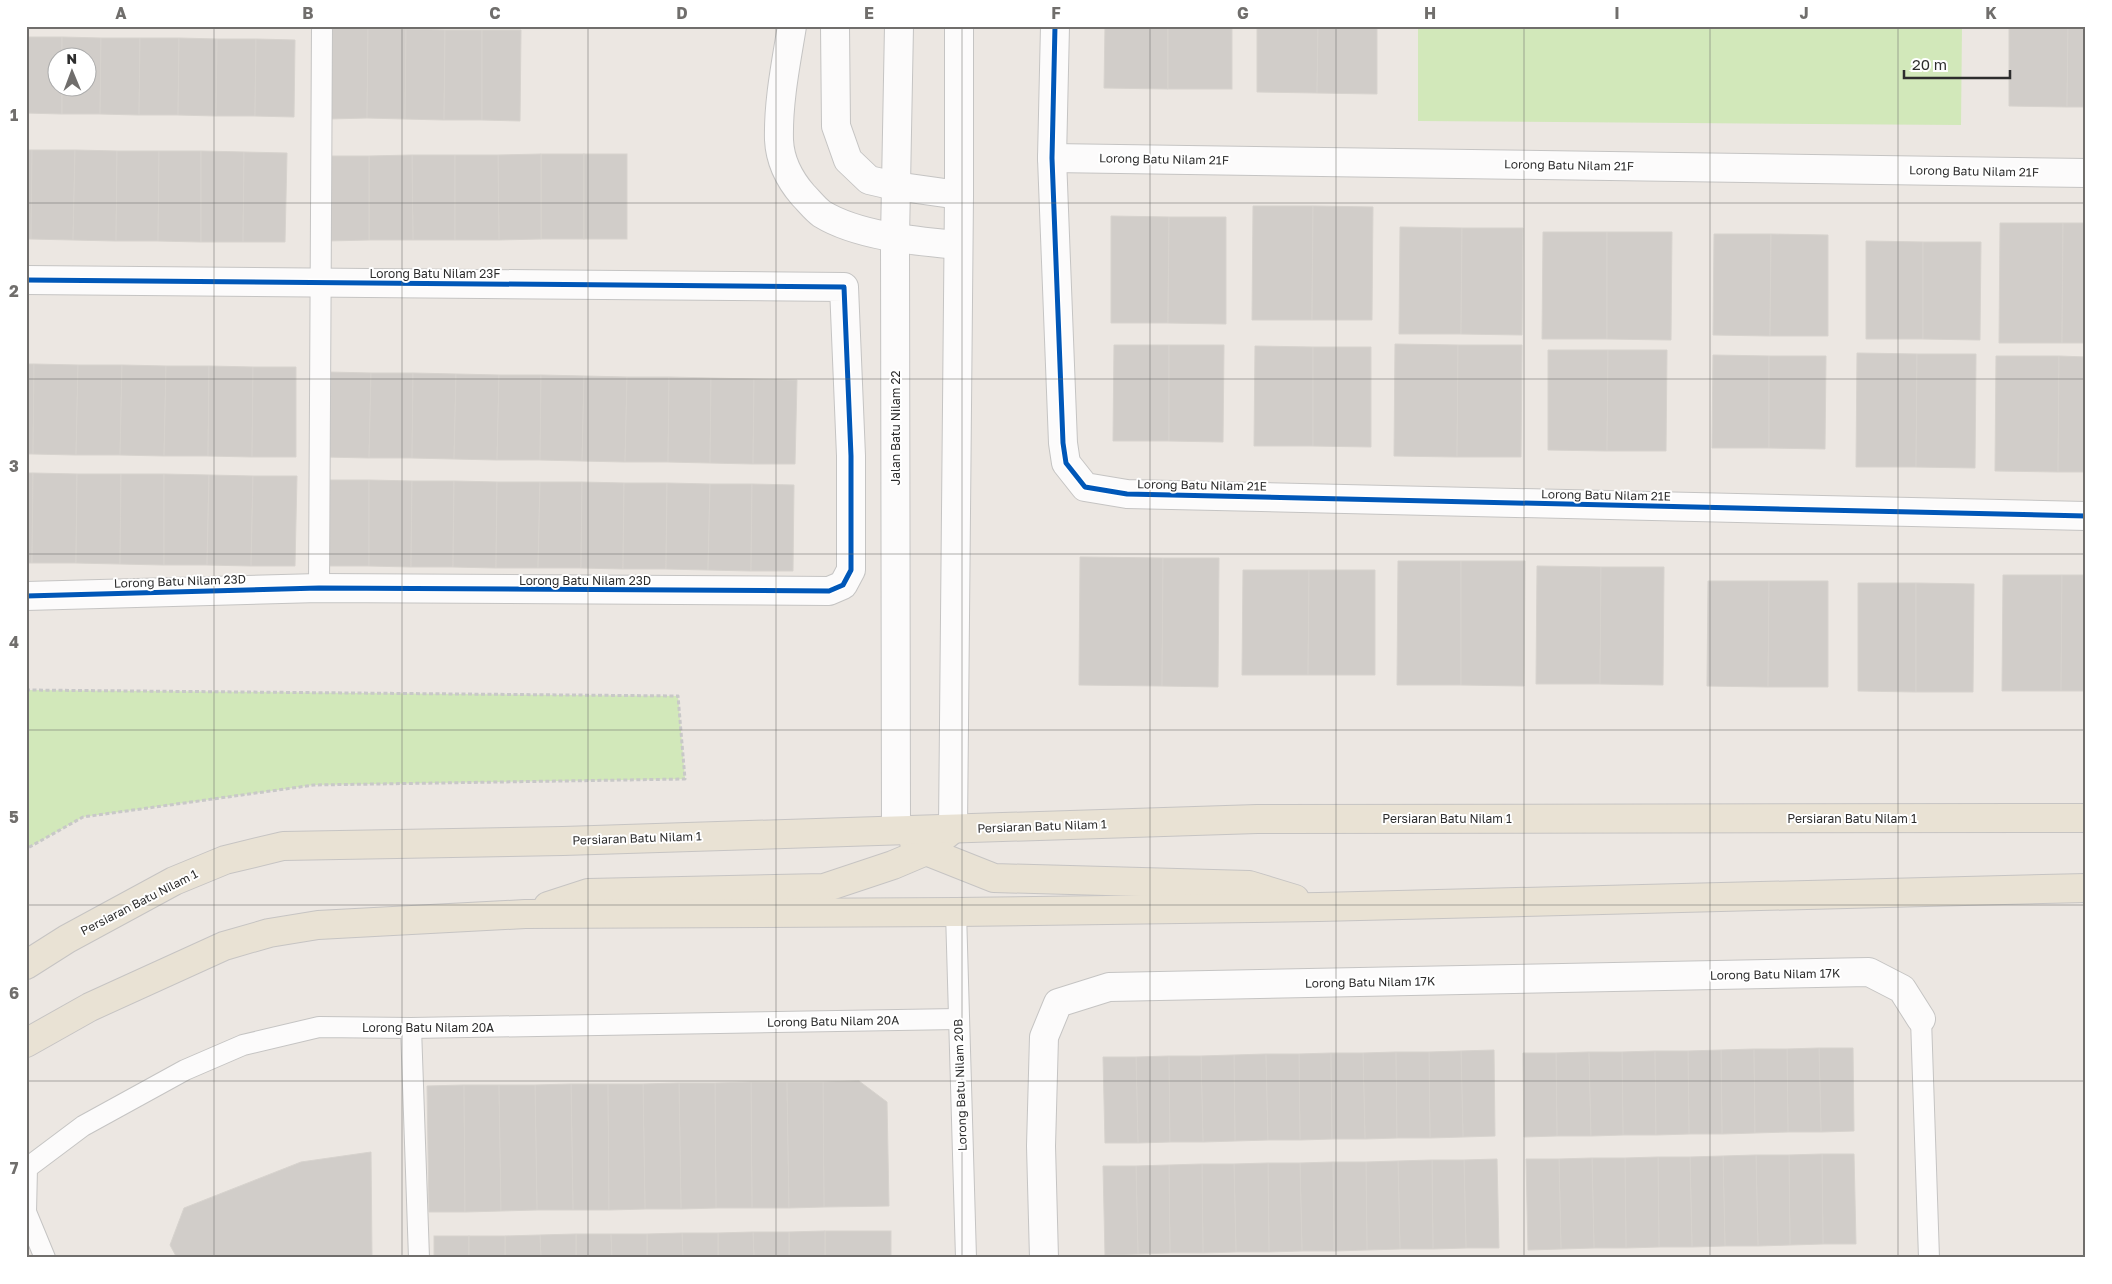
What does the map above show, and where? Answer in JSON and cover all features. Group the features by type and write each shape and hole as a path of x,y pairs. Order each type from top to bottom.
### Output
{"main road":[{"name":"Persiaran Batu Nilam 1","path":"26,965 67,939 174,881 225,860 284,846 563,841 1257,819 2086,818"},
{"path":"525,914 588,893 824,888 893,865 926,850 953,829"},
{"path":"896,830 926,850 994,878 1249,885 1319,907"},
{"path":"26,1043 90,1007 224,946 269,933 318,925 525,914 956,912 1319,907 2086,888"}],"street":[{"path":"792,26 783,81 779,141 785,167 793,183 820,213 842,223 895,238 958,245"},
{"path":"835,26 836,126 848,160 869,180 895,186 959,195"},
{"name":"Jalan Batu Nilam 22","path":"896,830 895,186 899,26"},
{"path":"953,829 959,26"},
{"name":"Lorong Batu Nilam 21E","path":"1054,26 1052,158 1062,443 1066,463 1085,487 1127,494 2086,516"},
{"name":"Lorong Batu Nilam 21F","path":"1052,158 2086,173"},
{"name":"Lorong Batu Nilam 23F","path":"26,280 844,287"},
{"name":"Lorong Batu Nilam 23D","path":"26,596 319,588 829,591 843,585 851,570 851,475 844,287"},
{"name":"Lorong Batu Nilam 17K","path":"1044,1258 1041,1146 1044,1037 1058,1003 1109,987 1869,972 1902,989 1921,1019"}],"lane":[{"path":"319,588 322,26"},
{"name":"Lorong Batu Nilam 20B","path":"956,912 966,1258"},
{"name":"Lorong Batu Nilam 20A","path":"45,1258 26,1212 27,1168 83,1126 186,1070 242,1044 319,1027 411,1028 958,1018"},
{"path":"1921,1019 1928,1258"},
{"path":"411,1028 419,1258"}],"path":[{"path":"26,690 678,696 685,779 314,785 83,817 26,849"}],"green space":[{"path":"1418,26 1962,26 1961,125 1418,121"},
{"path":"26,690 678,696 685,779 314,785 83,817 26,849"}],"building":[{"path":"1105,26 1168,26 1168,89 1104,88"},
{"path":"1168,26 1232,26 1232,89 1168,89"},
{"path":"1257,26 1318,26 1317,93 1257,92"},
{"path":"1318,26 1377,26 1377,94 1317,93"},
{"path":"2009,26 2068,26 2067,107 2009,106"},
{"path":"2068,26 2086,26 2086,107 2067,107"},
{"path":"330,28 368,29 367,118 329,119"},
{"path":"368,29 406,29 405,119 367,118"},
{"path":"406,29 445,30 444,120 405,119"},
{"path":"445,30 482,30 482,120 444,120"},
{"path":"482,30 521,30 520,121 482,120"},
{"path":"26,37 62,37 62,48 48,48 48,98 62,98 62,114 26,113"},
{"path":"62,37 101,38 100,114 62,114 62,98 98,98 98,48 62,48"},
{"path":"101,38 140,38 139,115 100,114"},
{"path":"140,38 179,38 178,115 139,115"},
{"path":"179,38 217,39 216,116 178,115"},
{"path":"217,39 256,39 255,116 216,116"},
{"path":"256,39 295,40 294,117 255,116"},
{"path":"26,150 32,150 31,239 26,239"},
{"path":"32,150 75,150 73,240 31,239"},
{"path":"75,150 117,151 116,241 73,240"},
{"path":"117,151 159,151 158,241 116,241"},
{"path":"159,151 201,151 201,242 158,241"},
{"path":"201,151 244,152 243,242 201,242"},
{"path":"244,152 287,153 285,242 243,242"},
{"path":"541,154 584,154 584,239 541,239"},
{"path":"541,154 541,239 499,240 498,155"},
{"path":"584,154 627,154 627,239 584,239"},
{"path":"412,155 455,155 455,240 413,240"},
{"path":"412,155 413,240 369,240 369,156"},
{"path":"455,155 498,155 499,240 455,240"},
{"path":"326,156 369,156 369,240 327,241"},
{"path":"1253,206 1313,206 1312,320 1252,320"},
{"path":"1313,206 1373,207 1372,320 1312,320"},
{"path":"1111,216 1169,217 1168,323 1111,323"},
{"path":"1169,217 1226,217 1226,324 1168,323"},
{"path":"2000,223 2063,223 2062,343 1999,343"},
{"path":"2063,223 2086,223 2086,343 2062,343"},
{"path":"1400,227 1462,228 1461,334 1399,334"},
{"path":"1462,228 1523,228 1522,335 1461,334"},
{"path":"1543,232 1607,232 1607,339 1542,339"},
{"path":"1607,232 1672,232 1671,340 1607,339"},
{"path":"1714,234 1771,234 1770,336 1713,335"},
{"path":"1771,234 1828,235 1828,336 1770,336"},
{"path":"1866,241 1923,242 1923,339 1866,339"},
{"path":"1923,242 1981,242 1980,340 1923,339"},
{"path":"1395,344 1458,345 1457,457 1394,456"},
{"path":"1114,345 1169,345 1169,441 1113,441"},
{"path":"1169,345 1224,345 1223,442 1169,441"},
{"path":"1458,345 1522,345 1521,457 1457,457"},
{"path":"1255,346 1313,347 1313,446 1254,446"},
{"path":"1313,347 1371,347 1371,447 1313,446"},
{"path":"1548,350 1608,350 1607,451 1548,450"},
{"path":"1608,350 1667,350 1666,451 1607,451"},
{"path":"1857,353 1917,354 1916,467 1856,467"},
{"path":"1917,354 1976,354 1975,468 1916,467"},
{"path":"1713,355 1769,356 1769,448 1712,448"},
{"path":"1769,356 1826,356 1825,449 1769,448"},
{"path":"1996,356 2059,356 2058,472 1995,471"},
{"path":"2059,356 2086,357 2086,472 2058,472"},
{"path":"26,364 34,364 33,454 26,454"},
{"path":"34,364 78,365 76,455 33,454"},
{"path":"78,365 122,365 120,455 76,455"},
{"path":"122,365 166,366 164,456 120,455"},
{"path":"166,366 209,366 208,456 164,456"},
{"path":"209,366 253,367 252,457 208,456"},
{"path":"253,367 296,367 296,457 252,457"},
{"path":"328,372 371,373 369,458 326,457"},
{"path":"371,373 413,373 412,458 369,458"},
{"path":"413,373 456,374 454,459 412,458"},
{"path":"456,374 499,375 497,460 454,459"},
{"path":"499,375 541,375 540,460 497,460"},
{"path":"541,375 584,376 582,461 540,460"},
{"path":"584,376 627,377 625,462 582,461"},
{"path":"627,377 669,377 668,462 625,462"},
{"path":"669,377 711,378 710,463 668,462"},
{"path":"711,378 754,379 753,464 710,463"},
{"path":"754,379 797,380 795,464 753,464"},
{"path":"26,473 33,473 32,563 26,563"},
{"path":"33,473 77,474 76,563 32,563"},
{"path":"77,474 121,474 120,564 76,563"},
{"path":"121,474 164,474 164,565 120,564"},
{"path":"164,474 209,475 207,565 164,565"},
{"path":"209,475 253,476 251,566 207,565"},
{"path":"253,476 297,476 295,566 251,566"},
{"path":"327,480 369,480 369,566 326,566"},
{"path":"369,480 412,481 411,567 369,566"},
{"path":"412,481 454,481 453,567 411,567"},
{"path":"454,481 497,482 496,568 453,567"},
{"path":"497,482 540,482 538,568 496,568"},
{"path":"540,482 582,482 581,568 538,568"},
{"path":"582,482 624,483 623,569 581,568"},
{"path":"624,483 667,483 666,569 623,569"},
{"path":"667,483 710,484 708,570 666,569"},
{"path":"710,484 752,484 751,571 708,570"},
{"path":"752,484 794,485 793,571 751,571"},
{"path":"1080,557 1163,558 1162,686 1079,685"},
{"path":"1163,558 1219,558 1218,687 1162,686"},
{"path":"1398,561 1461,561 1461,685 1397,685"},
{"path":"1461,561 1525,561 1524,686 1461,685"},
{"path":"1537,566 1601,567 1600,684 1536,684"},
{"path":"1601,567 1664,567 1663,685 1600,684"},
{"path":"1243,570 1309,570 1308,675 1242,675"},
{"path":"1309,570 1375,570 1375,675 1308,675"},
{"path":"2003,575 2062,575 2061,691 2002,691"},
{"path":"2062,575 2086,575 2086,691 2061,691"},
{"path":"1708,581 1769,581 1768,687 1707,686"},
{"path":"1769,581 1828,581 1828,687 1768,687"},
{"path":"1858,583 1916,583 1916,692 1858,691"},
{"path":"1916,583 1974,584 1973,692 1916,692"},
{"path":"1819,1048 1853,1048 1854,1131 1821,1132"},
{"path":"1819,1048 1821,1132 1788,1132 1787,1049"},
{"path":"1754,1049 1755,1133 1722,1134 1721,1050"},
{"path":"1754,1049 1787,1049 1788,1132 1755,1133"},
{"path":"1494,1050 1495,1136 1463,1137 1461,1051"},
{"path":"1721,1050 1722,1134 1689,1134 1688,1051"},
{"path":"1461,1051 1463,1137 1430,1138 1429,1052"},
{"path":"1655,1051 1656,1135 1623,1135 1622,1052"},
{"path":"1655,1051 1688,1051 1689,1134 1656,1135"},
{"path":"1396,1052 1397,1138 1365,1139 1363,1053"},
{"path":"1396,1052 1429,1052 1430,1138 1397,1138"},
{"path":"1589,1052 1591,1136 1557,1136 1556,1053"},
{"path":"1589,1052 1622,1052 1623,1135 1591,1136"},
{"path":"1331,1053 1332,1139 1300,1140 1299,1054"},
{"path":"1331,1053 1363,1053 1365,1139 1332,1139"},
{"path":"1523,1053 1556,1053 1557,1136 1524,1137"},
{"path":"1266,1054 1268,1140 1235,1141 1234,1055"},
{"path":"1266,1054 1299,1054 1300,1140 1268,1140"},
{"path":"1234,1055 1235,1141 1203,1142 1201,1056"},
{"path":"1169,1056 1170,1142 1138,1143 1136,1057"},
{"path":"1169,1056 1201,1056 1203,1142 1170,1142"},
{"path":"1103,1057 1136,1057 1138,1143 1105,1143"},
{"path":"859,1081 887,1102 889,1206 824,1207 823,1082"},
{"path":"751,1082 787,1082 789,1208 752,1208"},
{"path":"751,1082 752,1208 716,1208 715,1083"},
{"path":"787,1082 823,1082 824,1207 789,1208"},
{"path":"679,1083 715,1083 716,1208 681,1209"},
{"path":"679,1083 681,1209 645,1209 643,1084"},
{"path":"571,1084 608,1084 609,1210 573,1210"},
{"path":"571,1084 573,1210 537,1210 535,1085"},
{"path":"608,1084 643,1084 645,1209 609,1210"},
{"path":"464,1085 465,1212 429,1212 427,1086"},
{"path":"464,1085 499,1085 501,1211 465,1212"},
{"path":"499,1085 535,1085 537,1210 501,1211"},
{"path":"371,1152 372,1258 177,1258 170,1245 184,1208 301,1162"},
{"path":"1822,1154 1854,1154 1856,1244 1823,1244"},
{"path":"1822,1154 1823,1244 1790,1245 1789,1155"},
{"path":"1756,1155 1789,1155 1790,1245 1758,1246"},
{"path":"1756,1155 1758,1246 1725,1246 1723,1156"},
{"path":"1723,1156 1725,1246 1692,1247 1690,1157"},
{"path":"1658,1157 1690,1157 1692,1247 1659,1247"},
{"path":"1658,1157 1659,1247 1626,1248 1625,1158"},
{"path":"1592,1158 1625,1158 1626,1248 1594,1248"},
{"path":"1592,1158 1594,1248 1561,1249 1559,1159"},
{"path":"1497,1159 1499,1248 1466,1248 1464,1160"},
{"path":"1526,1159 1559,1159 1561,1249 1528,1250"},
{"path":"1432,1160 1464,1160 1466,1248 1433,1249"},
{"path":"1432,1160 1433,1249 1400,1249 1398,1161"},
{"path":"1398,1161 1400,1249 1367,1250 1366,1162"},
{"path":"1333,1162 1366,1162 1367,1250 1334,1251"},
{"path":"1333,1162 1334,1251 1302,1251 1300,1163"},
{"path":"1268,1163 1300,1163 1302,1251 1269,1252"},
{"path":"1268,1163 1269,1252 1236,1252 1234,1164"},
{"path":"1202,1164 1234,1164 1236,1252 1203,1253"},
{"path":"1202,1164 1203,1253 1170,1253 1169,1165"},
{"path":"1169,1165 1170,1253 1138,1254 1136,1166"},
{"path":"1103,1166 1136,1166 1138,1254 1105,1255"},
{"path":"825,1231 891,1231 891,1258 825,1258"},
{"path":"825,1231 825,1258 789,1258 789,1232"},
{"path":"753,1232 789,1232 789,1258 754,1258"},
{"path":"753,1232 754,1258 718,1258 718,1233"},
{"path":"682,1233 718,1233 718,1258 683,1258"},
{"path":"682,1233 683,1258 647,1258 647,1234"},
{"path":"576,1234 611,1234 612,1258 576,1258"},
{"path":"576,1234 576,1258 541,1258 540,1235"},
{"path":"611,1234 647,1234 647,1258 612,1258"},
{"path":"540,1235 541,1258 505,1258 505,1236"},
{"path":"434,1236 469,1236 469,1258 434,1258"},
{"path":"469,1236 505,1236 505,1258 469,1258"}],"cycle path":[{"path":"1055,26 1052,158 1063,443 1066,463 1085,487 1127,494 2086,516"},
{"path":"26,280 844,287 851,456 851,570 843,585 829,591 319,588 26,596"}]}
